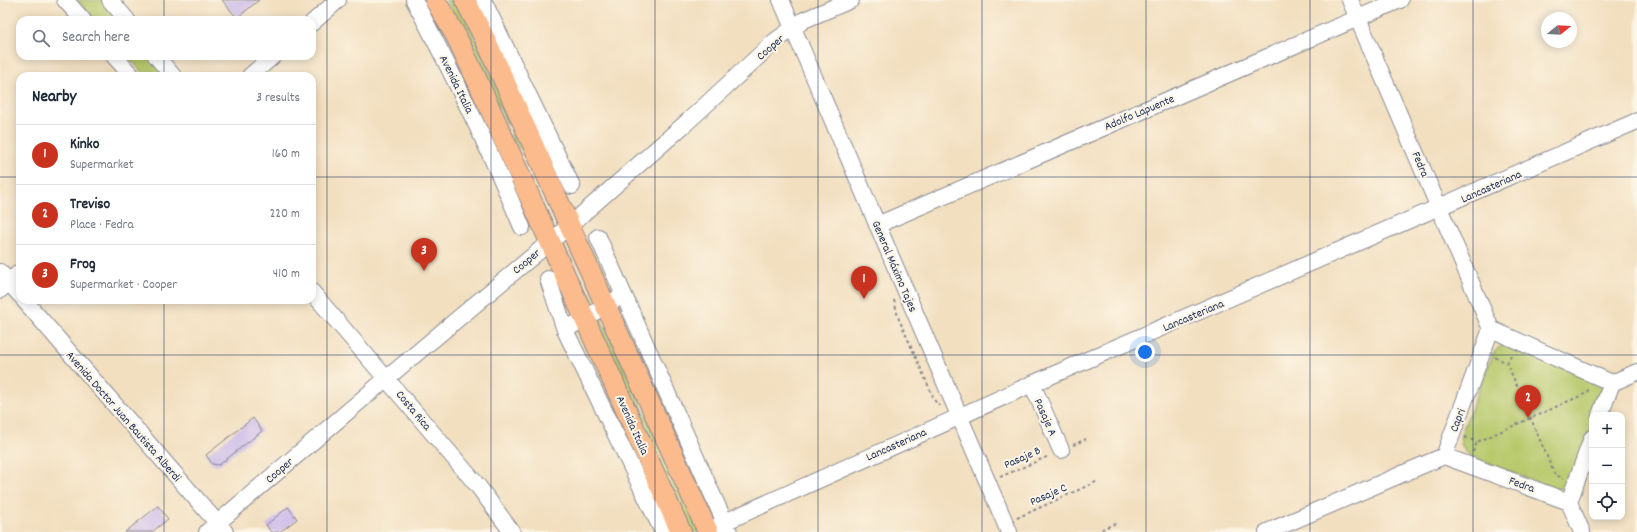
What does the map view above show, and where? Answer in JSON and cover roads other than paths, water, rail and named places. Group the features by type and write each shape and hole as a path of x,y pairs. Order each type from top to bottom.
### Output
{"main road":[{"name":"Avenida Italia","path":"435,0 456,36 503,139 506,166 549,242 681,532"},
{"name":"Avenida Italia","path":"475,2 493,40 523,122 544,150 570,225 595,279 624,349 640,383 717,529"},
{"path":"503,139 528,168 554,224 560,227 570,225"},
{"path":"549,242 557,241 563,243 585,282 606,305"}],"street":[{"path":"65,0 79,16"},
{"path":"110,0 124,16"},
{"path":"316,19 338,0"},
{"name":"Avenida Italia","path":"414,0 506,166 522,227"},
{"name":"General Máximo Tajes","path":"781,0 1007,528"},
{"name":"Cooper","path":"216,529 387,378 570,225 686,123 774,42 804,20 851,0"},
{"name":"Fedra","path":"1350,0 1491,329"},
{"name":"Adolfo Lapuente","path":"878,225 1400,0"},
{"name":"Avenida Italia","path":"493,40 544,150 572,186"},
{"path":"118,60 128,72"},
{"path":"159,60 170,72"},
{"path":"255,72 268,60"},
{"path":"503,139 523,122"},
{"name":"Lancasteriana","path":"717,529 959,416 1637,122"},
{"path":"598,237 658,373 717,529"},
{"path":"595,279 612,268"},
{"path":"7,279 16,290"},
{"name":"Avenida Italia","path":"548,279 565,330 663,532"},
{"path":"565,330 623,294"},
{"name":"Costa Rica","path":"316,297 478,486 512,532"},
{"name":"Avenida Doctor Juan Bautista Alberdi","path":"27,304 216,529"},
{"path":"1491,329 1612,383"},
{"name":"Capri","path":"1444,456 1491,329"},
{"path":"624,349 643,339"},
{"path":"1601,412 1612,383 1637,372"},
{"name":"Avenida Italia","path":"640,383 658,373"},
{"name":"Pasaje A","path":"1032,384 1061,450"},
{"path":"1582,532 1569,502 1589,446"},
{"path":"1267,532 1444,456"},
{"name":"Fedra","path":"1444,456 1569,502"}],"place":[{"name":"Frog","path":"424,271"},
{"name":"Kinko","path":"864,299"},
{"name":"Treviso","path":"1528,418"}]}
